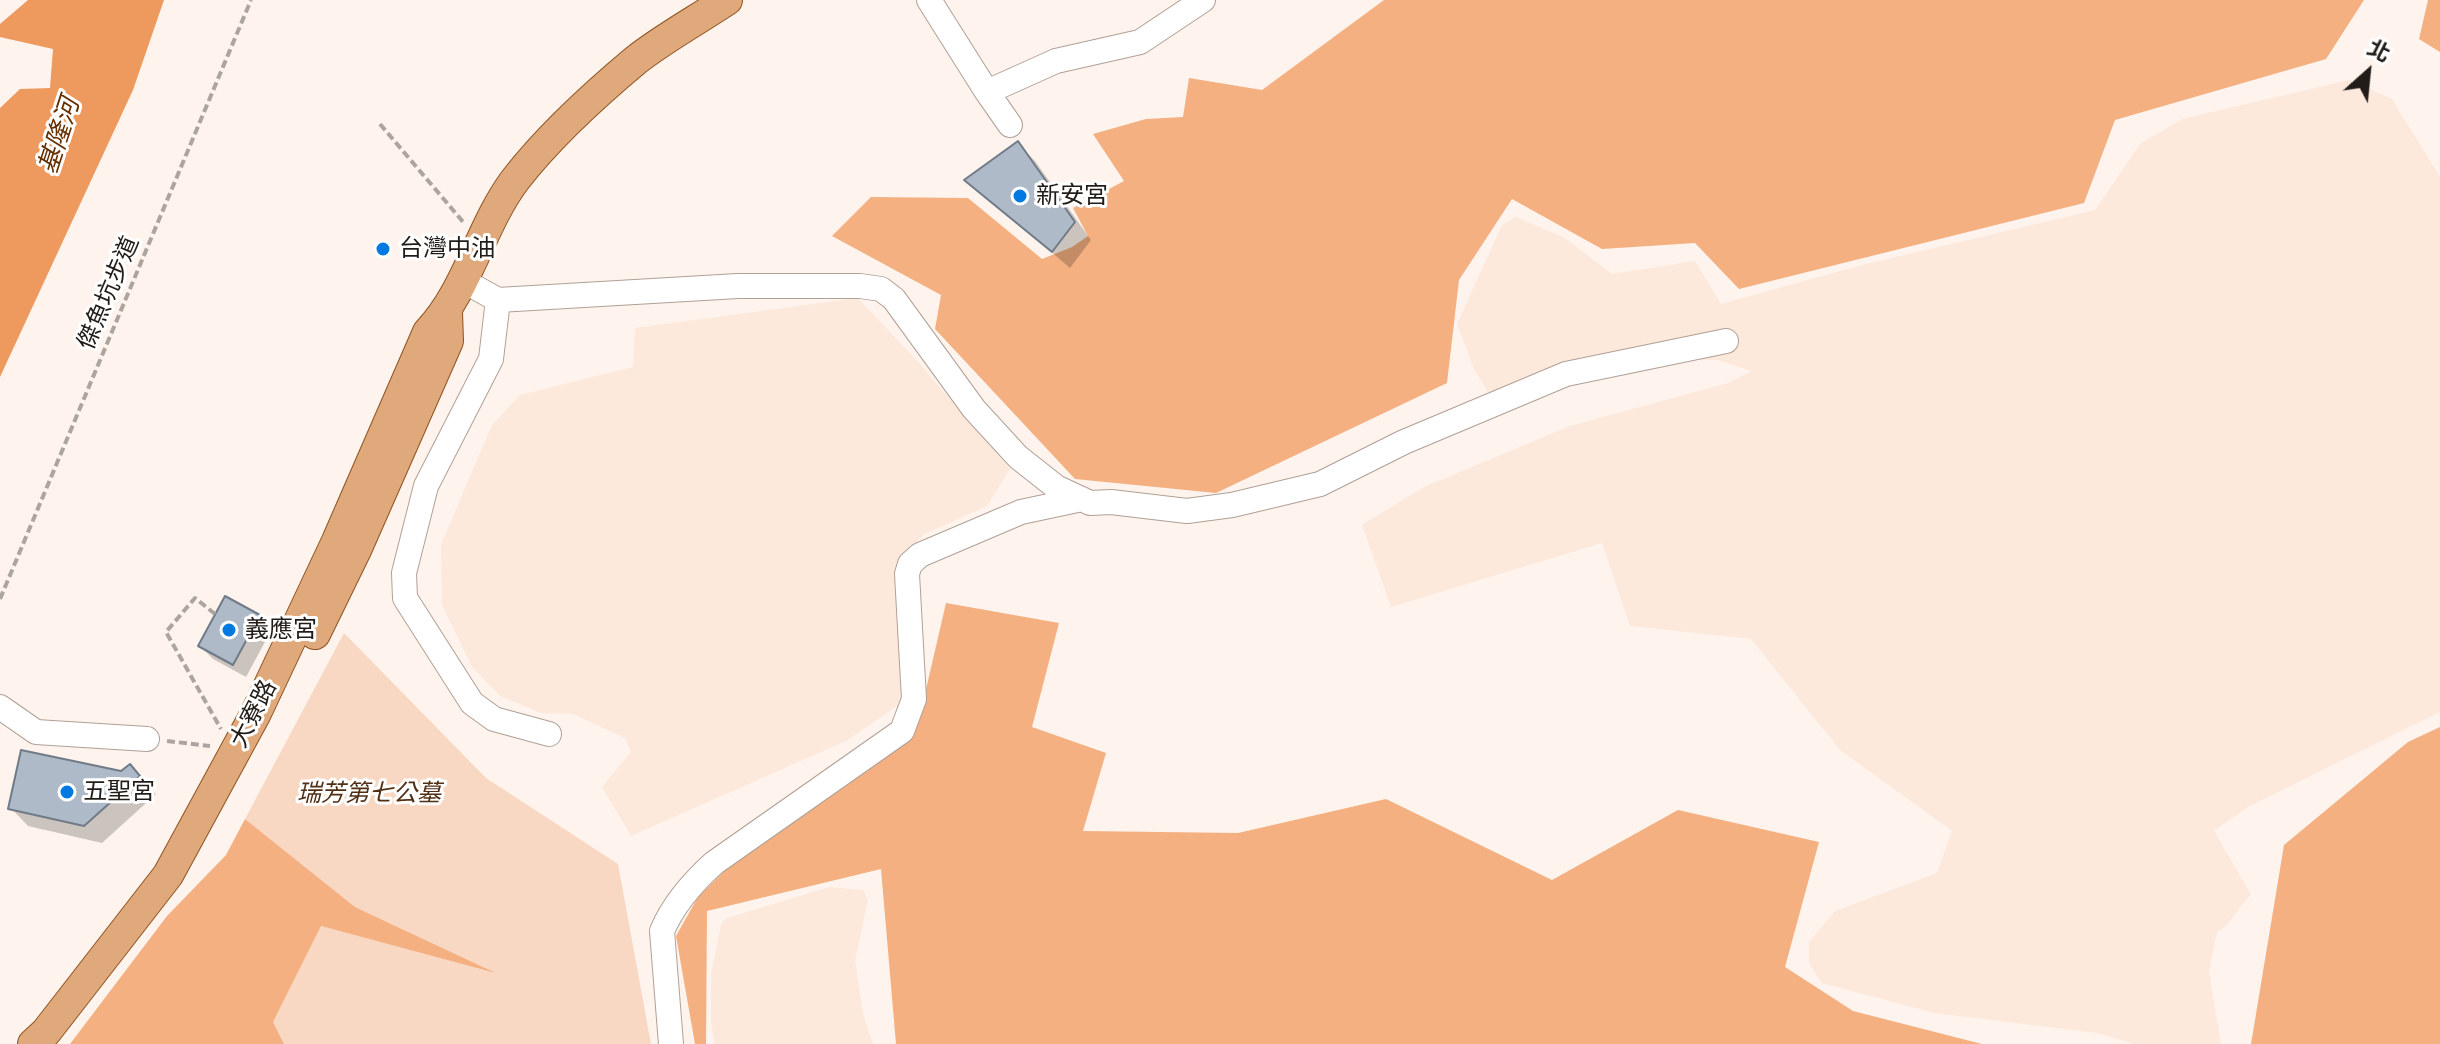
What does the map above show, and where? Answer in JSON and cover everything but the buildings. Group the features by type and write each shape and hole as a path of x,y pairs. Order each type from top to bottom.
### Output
{"main road":[{"name":"大寮路","path":"33,1044 46,1032 168,875 256,713 337,541 428,332 447,312 470,262 515,181 570,121 638,59 727,0"},
{"name":"大寮路","path":"55,1044 180,890 272,724 356,550 448,341 447,312"}],"street":[{"path":"929,0 1010,125"},
{"path":"987,92 1056,61 1140,42 1203,0"},
{"path":"470,262 498,300 491,359 426,486 404,573 405,598 472,703 494,719 549,734"},
{"path":"498,300 738,286 860,286 881,289 894,299 974,409 1018,457 1056,487 1090,503 1111,502 1187,511 1247,502 1320,484 1404,442 1566,374 1726,341"},
{"path":"671,1044 662,931 668,917 696,879 714,863 902,731 914,699 907,574 910,564 920,555 1021,512 1082,499"},
{"path":"0,707 36,732 147,739"}],"path":[{"name":"傑魚坑步道","path":"0,599 251,0"},
{"path":"380,124 470,262"},
{"path":"215,614 195,598 166,632 225,735"},
{"path":"147,739 218,746"}],"shaded area":[{"path":"1384,0 2364,0 2326,59 2115,120 2084,203 1739,289 1695,243 1602,249 1512,199 1459,280 1447,383 1216,493 1075,479 935,329 941,295 832,236 871,197 968,198 1042,259 1072,247 1088,236 1073,208 1124,181 1093,134 1146,119 1183,117 1189,78 1262,90"},
{"path":"2428,0 2440,0 2440,52 2419,39"},
{"path":"2349,80 2392,99 2440,177 2440,712 2248,807 2214,831 2251,894 2225,927 2217,932 2209,972 2221,1044 2134,1044 2097,1033 1934,1013 1822,983 1809,963 1809,942 1835,911 1937,873 1952,831 1840,750 1751,639 1630,626 1602,543 1391,607 1362,525 1424,487 1570,426 1728,383 1751,371 1718,360 1682,359 1629,375 1608,362 1495,404 1474,369 1457,324 1502,225 1516,217 1565,238 1612,274 1695,261 1721,304 1862,265 2095,210 2140,144 2182,119"},
{"path":"858,298 920,364 1010,469 987,506 923,535 906,554 903,702 846,741 631,836 602,787 631,752 625,738 573,714 541,713 500,696 472,667 442,605 441,545 470,476 492,425 520,395 633,367 635,328"},
{"path":"946,603 1059,623 1032,727 1106,753 1083,831 1238,833 1386,799 1552,880 1678,810 1819,842 1785,967 1853,1011 1982,1044 896,1044 881,869 707,911 706,1044 695,1044 676,936 698,897 815,782 924,698"},
{"path":"2440,727 2440,1044 2251,1044 2284,845 2408,742"},
{"path":"245,819 355,907 496,973 321,926 273,1022 284,1044 70,1044 167,916 226,855"},
{"path":"829,887 863,890 868,900 855,961 863,1014 873,1044 715,1044 711,1023 711,975 721,924 727,918"}],"green space":[{"name":"瑞芳第七公墓","path":"344,633 486,778 618,864 651,1044 284,1044 273,1022 321,926 490,970 355,907 245,819"}],"water":[{"name":"基隆河","path":"28,0 164,0 133,90 0,377 0,108 20,89 50,88 53,49 0,37 0,24"}],"place":[{"name":"新安宮","path":"1020,196"},
{"name":"台灣中油","path":"383,249"},
{"name":"義應宮","path":"229,630"},
{"name":"五聖宮","path":"67,792"}]}
